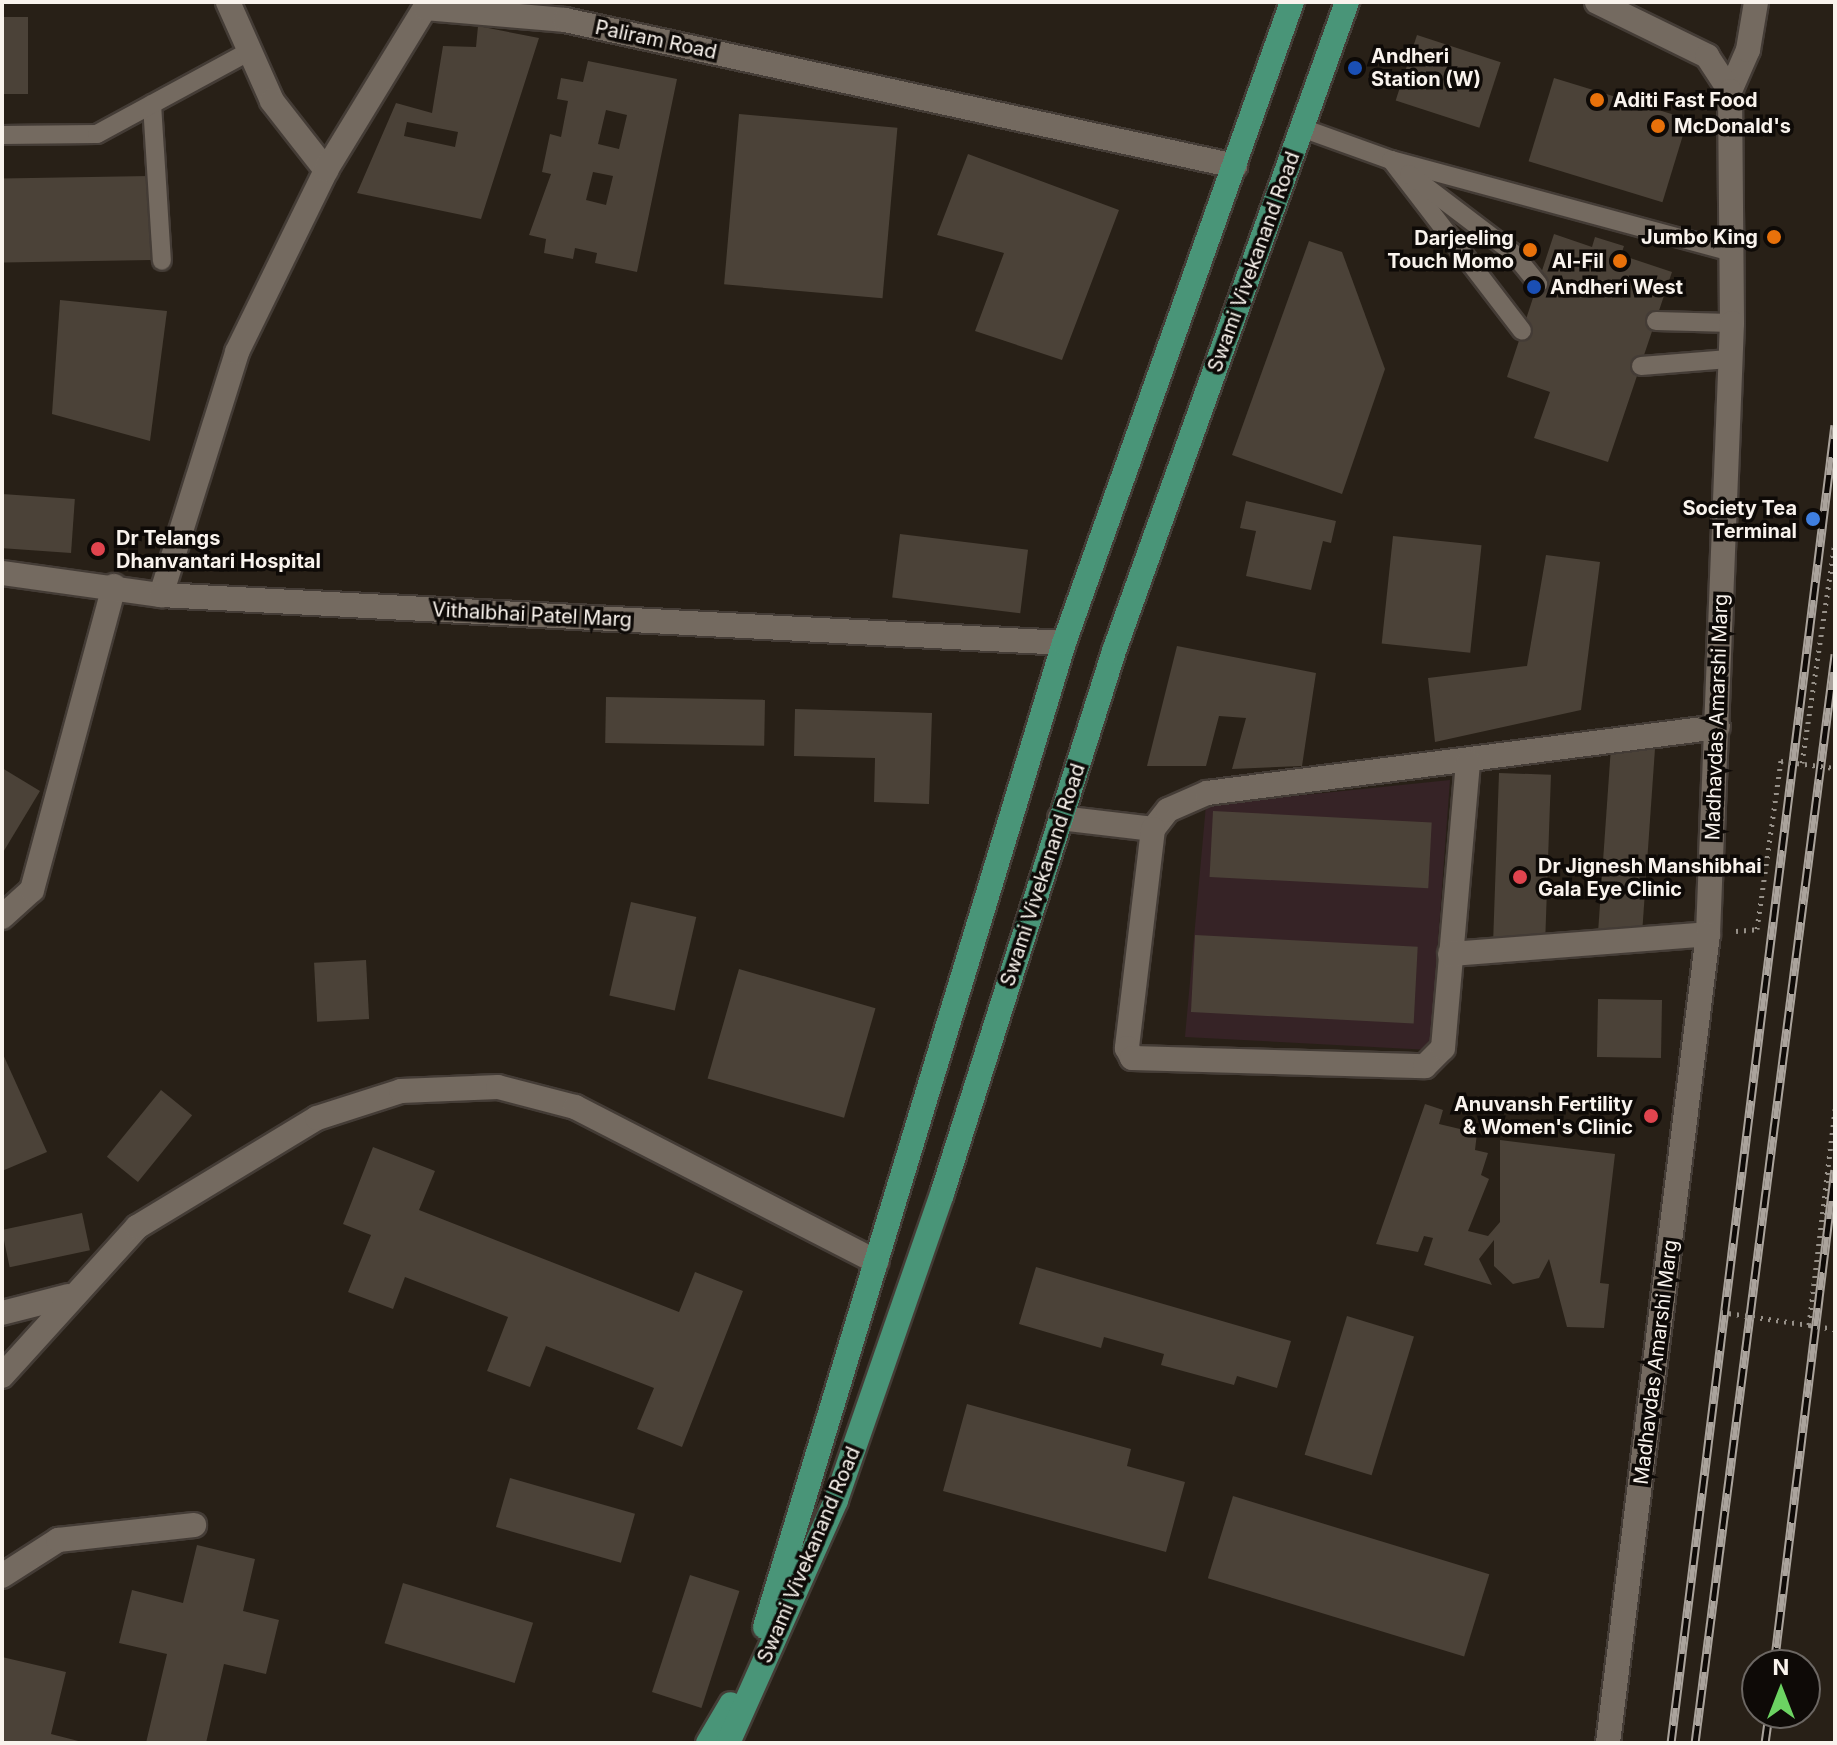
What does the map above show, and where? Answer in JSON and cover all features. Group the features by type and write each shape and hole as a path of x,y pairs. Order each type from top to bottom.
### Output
{"main road":[{"name":"Swami Vivekanand Road","path":"708,1743 759,1650 1064,643 1292,2"},
{"name":"Swami Vivekanand Road","path":"728,1743 836,1500 942,1194 1060,818 1347,2"}],"street":[{"path":"228,2 272,101 326,170"},
{"path":"1597,2 1707,56 1730,91"},
{"path":"1730,91 1748,50 1756,2"},
{"name":"Paliram Road","path":"161,595 237,352 326,170 425,8 565,20 1235,166"},
{"name":"Madhavdas Amarshi Marg","path":"1608,1743 1708,934 1732,323 1730,91"},
{"name":"Vithalbhai Patel Marg","path":"2,573 114,586 161,595 1064,643"},
{"path":"2,917 32,890 114,586"},
{"path":"1468,762 1443,1048 1433,1063 1140,1063 1127,1048 1153,829 1168,810 1207,793 1468,762 1718,727"},
{"path":"1060,818 1153,829"},
{"path":"1450,954 1708,934"},
{"path":"2,1376 68,1296 137,1227 317,1118 415,1090 498,1087 575,1107 876,1262"},
{"path":"2,1313 68,1296"},
{"path":"2,1576 58,1540 194,1525"}],"lane":[{"path":"2,135 97,134 250,51"},
{"path":"152,104 162,261"},
{"path":"1302,128 1391,160 1731,252"},
{"path":"1391,160 1513,253 1538,284"},
{"path":"1391,160 1522,331"},
{"path":"1656,321 1732,323"},
{"path":"1641,366 1729,359"}],"path":[{"path":"1802,763 1835,542"},
{"path":"1757,929 1781,761 1835,768"},
{"path":"1809,1325 1835,1109"},
{"path":"1721,1312 1835,1329"}],"shaded area":[{"path":"1450,780 1430,1050 1185,1037 1206,805"}],"building":[{"path":"2,17 28,17 28,94 2,94"},
{"path":"478,26 539,38 481,219 357,193 396,103 432,113 443,46 476,47","holes":["407,122 458,132 455,147 404,136"]},
{"path":"1417,35 1501,62 1479,128 1396,101"},
{"path":"588,61 677,79 637,272 595,263 597,253 575,248 573,259 544,253 546,239 529,235 551,174 542,172 550,134 561,137 568,101 557,99 561,78 583,82","holes":["606,110 627,115 619,149 598,144","593,172 613,176 606,205 586,200"]},
{"path":"1554,78 1688,119 1662,202 1529,161"},
{"path":"739,114 897,128 882,298 724,284"},
{"path":"968,154 1119,210 1062,360 975,331 1004,253 937,235"},
{"path":"150,176 151,260 3,263 2,179"},
{"path":"1554,234 1592,247 1595,237 1624,246 1621,255 1672,272 1608,462 1534,438 1550,392 1507,377"},
{"path":"1309,241 1342,252 1385,369 1342,494 1232,455"},
{"path":"60,300 167,311 150,441 52,414"},
{"path":"2,494 75,499 71,553 2,548"},
{"path":"1246,501 1336,521 1331,543 1323,541 1311,590 1246,576 1256,531 1240,528"},
{"path":"900,534 1028,550 1020,613 892,598"},
{"path":"1393,536 1482,545 1470,653 1382,643"},
{"path":"1546,555 1600,562 1581,710 1435,742 1428,678 1527,666"},
{"path":"1177,646 1316,673 1302,766 1232,769 1246,718 1219,716 1206,766 1147,766"},
{"path":"606,697 765,700 764,746 605,743"},
{"path":"795,709 932,713 929,804 874,802 875,758 794,756"},
{"path":"1611,747 1655,750 1642,935 1598,932"},
{"path":"2,768 40,791 2,854"},
{"name":"Dr Jignesh Manshibhai Gala Eye Clinic","path":"1499,773 1551,775 1545,939 1493,937"},
{"path":"1213,811 1432,822 1428,888 1210,877"},
{"path":"631,902 696,917 675,1011 609,996"},
{"path":"1195,935 1418,947 1414,1024 1191,1012"},
{"path":"366,960 369,1019 317,1022 314,963"},
{"path":"739,969 875,1008 844,1118 708,1079"},
{"path":"1598,999 1662,1000 1661,1058 1597,1057"},
{"path":"2,1052 47,1152 2,1171"},
{"path":"161,1090 192,1115 138,1182 107,1157"},
{"path":"1425,1104 1443,1110 1439,1124 1477,1133 1475,1150 1488,1153 1481,1175 1489,1179 1468,1231 1488,1236 1500,1222 1500,1140 1615,1154 1600,1283 1609,1284 1604,1328 1567,1327 1549,1259 1539,1278 1513,1284 1494,1266 1494,1240 1479,1259 1492,1285 1424,1265 1433,1238 1424,1236 1418,1252 1376,1244"},
{"path":"373,1147 435,1171 419,1210 679,1312 695,1272 743,1291 682,1447 637,1429 654,1388 546,1346 530,1387 487,1371 508,1317 405,1277 393,1309 348,1292 371,1235 343,1224"},
{"path":"82,1213 90,1250 10,1267 2,1230"},
{"path":"1036,1267 1291,1341 1277,1388 1237,1376 1234,1385 1161,1365 1164,1354 1104,1337 1101,1348 1019,1324"},
{"path":"1347,1316 1414,1336 1372,1475 1305,1455"},
{"path":"967,1404 1131,1449 1127,1466 1185,1482 1166,1552 943,1491"},
{"path":"510,1478 635,1514 621,1563 496,1527"},
{"path":"1233,1496 1489,1574 1464,1657 1208,1578"},
{"path":"197,1545 255,1559 243,1611 279,1620 266,1674 224,1664 206,1743 146,1743 167,1654 119,1643 132,1590 183,1603"},
{"path":"690,1575 739,1591 701,1708 652,1692"},
{"path":"403,1583 533,1623 515,1683 385,1643"},
{"path":"2,1657 66,1672 51,1734 86,1743 2,1743"}],"railway":[{"path":"1671,1743 1835,425"},
{"path":"1695,1743 1835,654"},
{"path":"1776,1649 1835,1170"},
{"path":"1765,1743 1767,1729"}],"place":[{"name":"Andheri Station (W)","path":"1355,68"},
{"name":"Aditi Fast Food","path":"1597,100"},
{"name":"McDonald's","path":"1658,126"},
{"name":"Jumbo King","path":"1774,237"},
{"name":"Darjeeling Touch Momo","path":"1530,250"},
{"name":"Al-Fil","path":"1620,261"},
{"name":"Andheri West","path":"1534,287"},
{"name":"Society Tea Terminal","path":"1813,519"},
{"name":"Dr Telangs Dhanvantari Hospital","path":"98,549"},
{"name":"Dr Jignesh Manshibhai Gala Eye Clinic","path":"1520,877"},
{"name":"Anuvansh Fertility & Women's Clinic","path":"1651,1116"}]}
